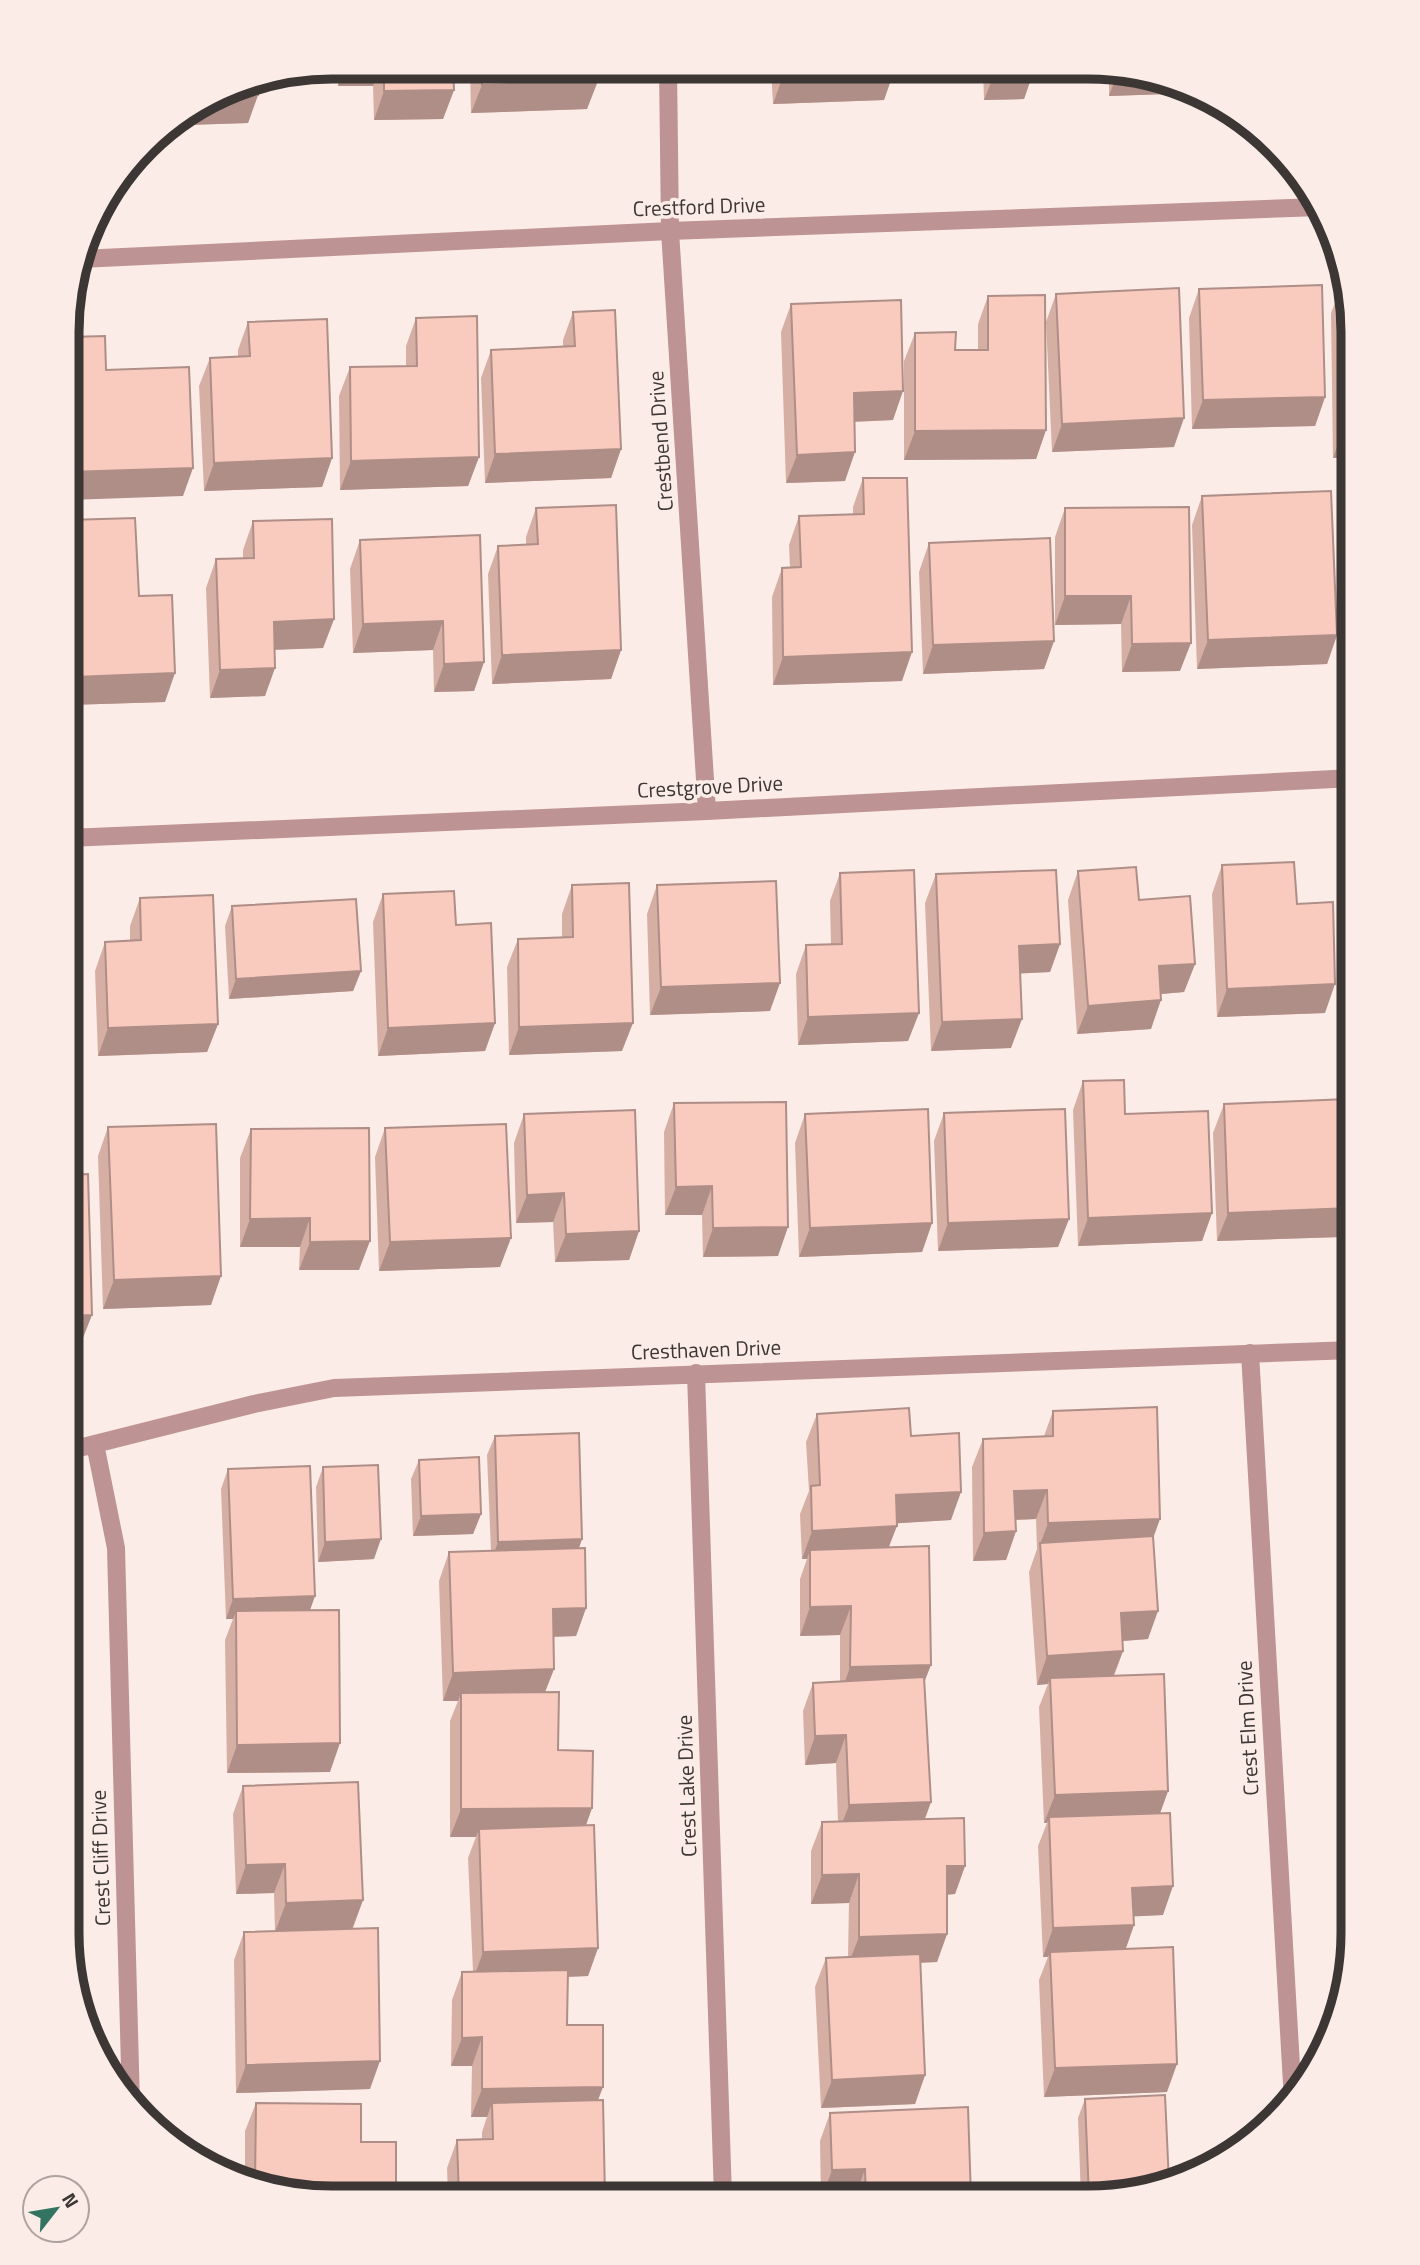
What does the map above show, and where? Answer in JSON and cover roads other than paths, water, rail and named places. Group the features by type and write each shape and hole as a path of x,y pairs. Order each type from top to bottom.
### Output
{"street":[{"name":"Crestbend Drive","path":"668,79 670,231 707,811"},
{"name":"Crestford Drive","path":"89,259 670,231 1308,207"},
{"name":"Crestgrove Drive","path":"79,838 707,811 1341,779"},
{"name":"Cresthaven Drive","path":"79,1448 334,1388 1341,1350"},
{"name":"Crest Elm Drive","path":"1250,1353 1292,2083"},
{"name":"Crest Lake Drive","path":"696,1373 723,2186"},
{"name":"Crest Cliff Drive","path":"95,1444 116,1548 130,2086"}]}
